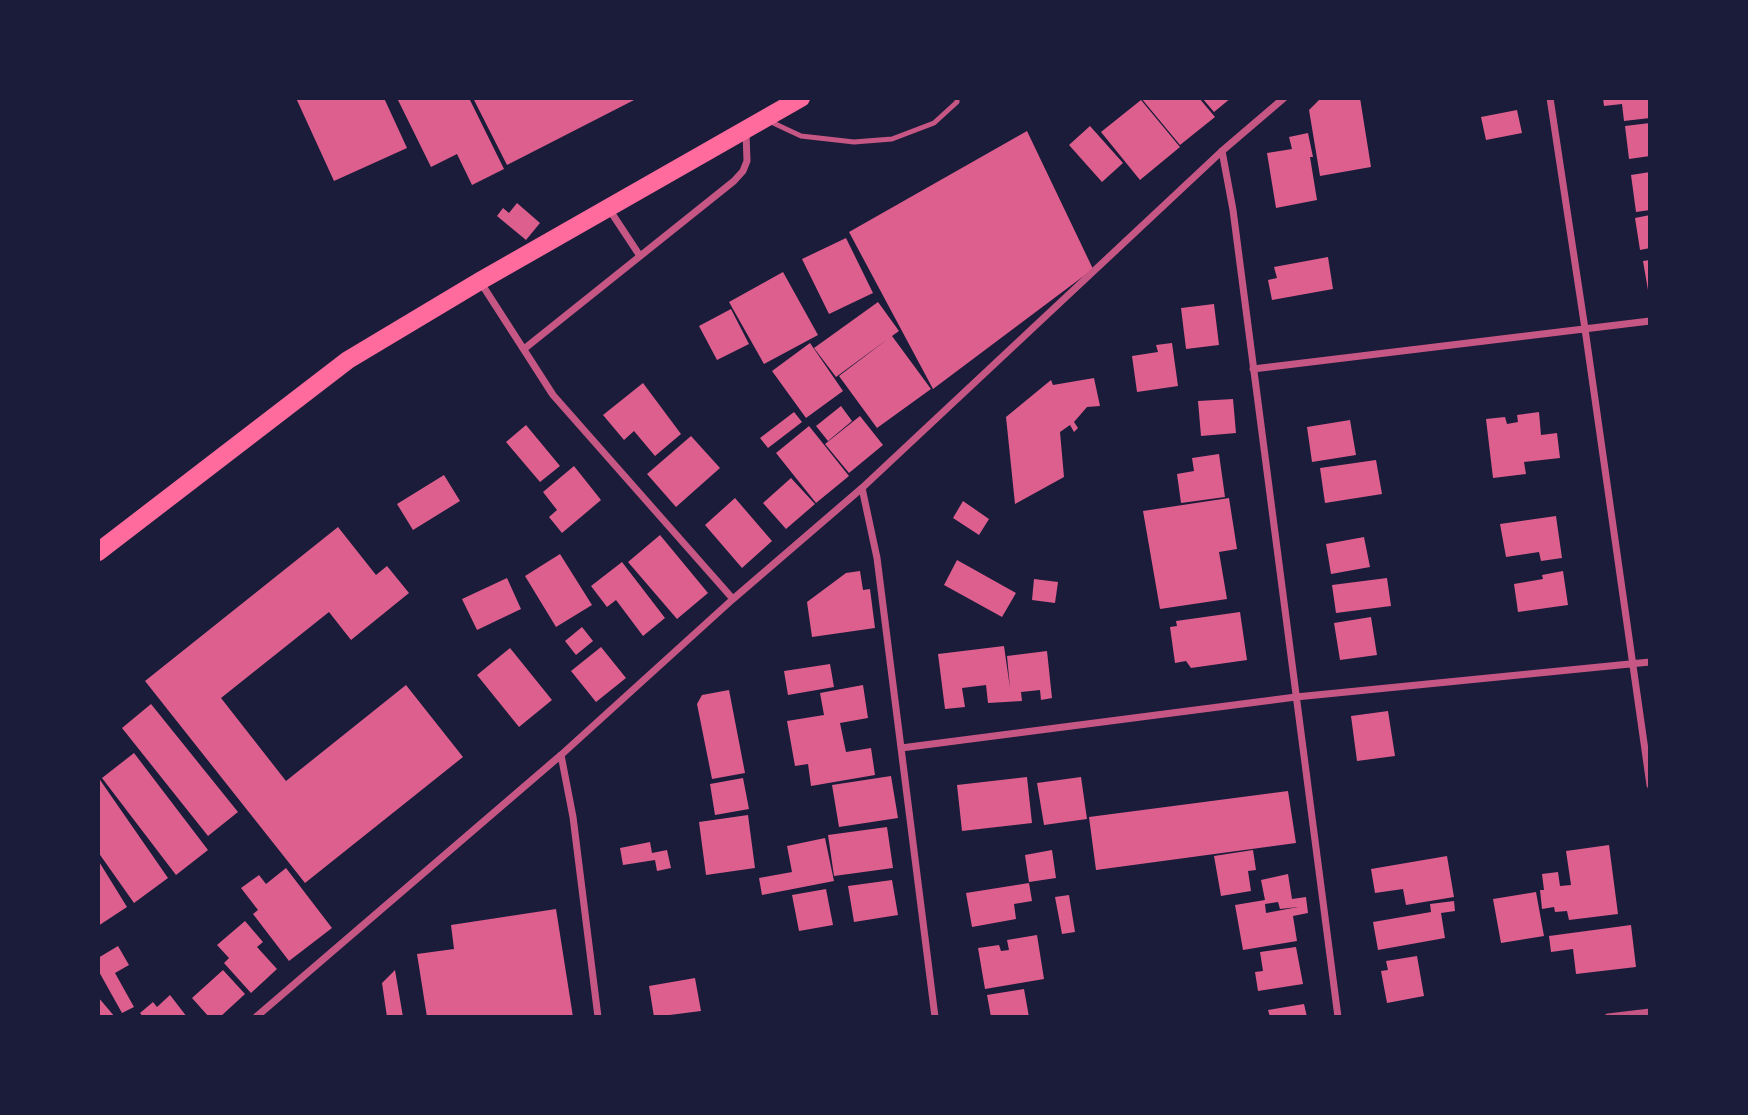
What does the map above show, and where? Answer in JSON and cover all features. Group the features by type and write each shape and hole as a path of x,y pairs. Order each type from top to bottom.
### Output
{"main road":[{"path":"98,552 348,360 480,281 801,98"}],"street":[{"path":"256,1017 561,755 733,599 862,488 1222,151 1284,98"},
{"path":"1550,98 1586,329 1650,785"},
{"path":"524,349 734,181 747,161 746,131"},
{"path":"1222,151 1233,210 1338,1017"},
{"path":"609,208 640,256"},
{"path":"480,281 553,395 733,599"},
{"path":"1253,369 1650,321"},
{"path":"862,488 877,558 935,1017"},
{"path":"901,748 1296,697 1650,662"},
{"path":"561,755 573,817 598,1017"},
{"path":"1608,1017 1650,1012"}],"lane":[{"path":"766,119 801,136 854,142 892,139 934,123 957,102 957,98"}],"building":[{"path":"296,98 384,98 407,148 334,181"},
{"path":"397,98 469,98 504,169 472,185 457,154 431,167"},
{"path":"473,98 638,98 507,165"},
{"path":"1141,98 1199,98 1215,117 1180,145"},
{"path":"1202,98 1231,98 1214,112"},
{"path":"1321,98 1360,98 1371,167 1320,176 1309,110"},
{"path":"1603,98 1650,98 1650,118 1624,121 1622,104 1604,106"},
{"path":"1141,100 1180,147 1140,180 1101,132"},
{"path":"1517,110 1522,133 1486,140 1481,117"},
{"path":"1650,123 1650,156 1629,159 1625,126"},
{"path":"1090,126 1123,163 1102,182 1069,145"},
{"path":"1027,131 1093,269 933,389 849,232"},
{"path":"1308,133 1317,200 1276,208 1267,153 1292,149 1289,137"},
{"path":"1650,172 1650,210 1636,212 1631,175"},
{"path":"517,203 540,223 526,240 497,216 503,208 509,213"},
{"path":"1650,215 1650,248 1640,250 1635,218"},
{"path":"846,238 873,293 829,314 802,259"},
{"path":"1328,257 1333,289 1272,300 1268,280 1277,278 1274,267"},
{"path":"1650,260 1650,296 1649,296 1643,261"},
{"path":"783,272 818,335 764,364 729,302"},
{"path":"878,302 899,331 892,336 931,389 877,428 839,376 889,338 836,377 814,348"},
{"path":"1214,304 1219,345 1186,349 1181,308"},
{"path":"731,309 749,344 717,360 699,326"},
{"path":"810,343 843,391 806,418 772,371"},
{"path":"1172,343 1178,386 1137,392 1132,356 1158,352 1156,345"},
{"path":"1094,378 1100,406 1087,407 1074,422 1078,428 1074,432 1070,425 1060,432 1064,477 1015,504 1006,417 1051,380 1053,385"},
{"path":"643,383 681,434 655,456 634,431 624,440 603,415"},
{"path":"1233,399 1236,433 1201,436 1198,401"},
{"path":"841,406 852,421 828,441 816,426"},
{"path":"794,412 802,422 768,448 760,438"},
{"path":"1539,412 1541,435 1557,433 1560,458 1524,462 1526,474 1493,478 1486,419 1505,417 1507,424 1518,422 1517,415"},
{"path":"860,416 883,445 849,473 825,444"},
{"path":"1350,420 1356,455 1312,462 1307,427"},
{"path":"526,425 560,466 540,482 506,442"},
{"path":"809,426 849,476 816,503 776,453"},
{"path":"691,436 720,468 676,507 647,474"},
{"path":"1219,454 1225,497 1181,503 1177,474 1194,471 1192,458"},
{"path":"1376,460 1382,494 1325,503 1320,468"},
{"path":"574,466 601,500 562,533 549,517 557,510 543,492"},
{"path":"444,475 460,501 413,530 397,504"},
{"path":"791,478 815,504 786,529 763,503"},
{"path":"735,498 772,541 742,568 705,525"},
{"path":"1229,498 1237,549 1219,552 1227,599 1160,609 1143,511"},
{"path":"963,501 989,519 979,535 953,518"},
{"path":"1556,516 1562,558 1541,561 1539,552 1506,557 1500,524"},
{"path":"338,527 376,575 387,566 409,593 351,640 329,612 221,698 286,781 406,685 463,757 305,883 145,681"},
{"path":"660,535 708,593 677,619 628,562"},
{"path":"1364,537 1370,567 1331,574 1326,544"},
{"path":"560,554 592,605 556,627 525,576"},
{"path":"957,560 1016,593 1002,617 944,585"},
{"path":"622,562 665,618 643,636 616,600 607,607 591,586"},
{"path":"860,571 863,590 870,589 875,628 812,637 807,602 846,573"},
{"path":"1563,571 1568,605 1518,612 1514,584 1543,579 1542,575"},
{"path":"507,578 521,609 477,630 462,599"},
{"path":"1387,578 1391,606 1336,613 1332,585"},
{"path":"1034,579 1058,582 1055,603 1032,600"},
{"path":"1240,612 1247,660 1191,668 1186,661 1175,663 1170,627 1177,626 1176,621"},
{"path":"1371,617 1377,655 1340,660 1334,623"},
{"path":"582,627 593,641 576,655 565,641"},
{"path":"1004,646 1010,688 1007,656 1047,651 1052,698 1041,700 1040,690 1021,692 1022,701 988,703 986,685 962,688 965,707 945,709 938,654"},
{"path":"601,647 626,678 596,702 571,671"},
{"path":"510,648 552,700 519,727 477,675"},
{"path":"830,664 834,687 788,695 784,671"},
{"path":"863,685 868,718 840,723 846,752 871,748 875,775 811,786 808,764 795,766 787,721 824,715 820,693"},
{"path":"729,690 745,773 712,779 697,704 702,695"},
{"path":"151,704 238,812 208,836 122,728"},
{"path":"1388,711 1395,756 1357,761 1351,716"},
{"path":"134,753 208,850 176,875 102,778"},
{"path":"891,776 898,818 839,827 832,785"},
{"path":"98,777 168,878 134,903 98,852"},
{"path":"1027,777 1032,823 962,831 957,785"},
{"path":"1081,777 1087,819 1044,825 1037,783"},
{"path":"743,778 749,809 715,815 710,784"},
{"path":"1288,791 1296,843 1096,870 1089,817"},
{"path":"748,815 755,868 706,875 699,822"},
{"path":"887,827 893,868 834,876 828,835"},
{"path":"825,838 834,881 762,895 759,878 792,872 787,846"},
{"path":"650,842 652,853 667,850 671,868 657,871 655,860 623,865 620,848"},
{"path":"1609,845 1618,914 1569,920 1567,911 1555,912 1554,907 1542,909 1542,874 1558,872 1560,886 1571,885 1566,851"},
{"path":"1052,850 1056,878 1029,882 1025,855"},
{"path":"1253,850 1256,870 1248,871 1251,891 1221,896 1214,856"},
{"path":"1447,856 1454,897 1406,905 1403,889 1375,893 1371,869"},
{"path":"98,860 127,907 98,926"},
{"path":"286,868 332,928 289,961 253,914 258,910 241,888 259,875 266,884"},
{"path":"1288,874 1292,899 1306,897 1308,913 1293,916 1297,941 1243,950 1235,905 1265,900 1261,880","holes":["1278,902 1280,909 1298,907 1266,913 1265,904"]},
{"path":"892,880 898,915 854,922 848,886"},
{"path":"1029,883 1032,901 1014,904 1016,919 972,927 966,893"},
{"path":"826,889 833,925 799,931 792,895"},
{"path":"1536,892 1544,936 1501,943 1493,899"},
{"path":"1069,895 1075,932 1062,934 1055,897"},
{"path":"1454,901 1455,911 1441,913 1445,938 1378,950 1373,922 1431,912 1430,904"},
{"path":"556,909 573,1017 427,1017 417,954 454,949 451,925"},
{"path":"245,921 263,942 257,947 277,969 251,993 224,963 229,958 217,945"},
{"path":"1631,925 1636,967 1576,974 1573,949 1551,952 1549,936"},
{"path":"1037,935 1044,979 985,989 978,948 999,945 1001,951 1009,950 1007,940"},
{"path":"118,946 129,965 115,973 134,1007 122,1013 98,970 98,958"},
{"path":"1296,947 1303,984 1258,991 1255,972 1263,971 1260,952"},
{"path":"1417,956 1424,996 1387,1003 1381,971 1388,970 1386,961"},
{"path":"223,970 245,994 220,1017 209,1017 192,998"},
{"path":"395,970 403,1017 387,1017 382,983"},
{"path":"695,978 701,1011 654,1017 649,986"},
{"path":"1024,989 1029,1017 991,1017 987,995"},
{"path":"170,995 187,1017 143,1017 140,1013 153,1002 157,1007"},
{"path":"98,997 115,1017 98,1017"},
{"path":"1304,1004 1307,1017 1270,1017 1268,1010"}]}
